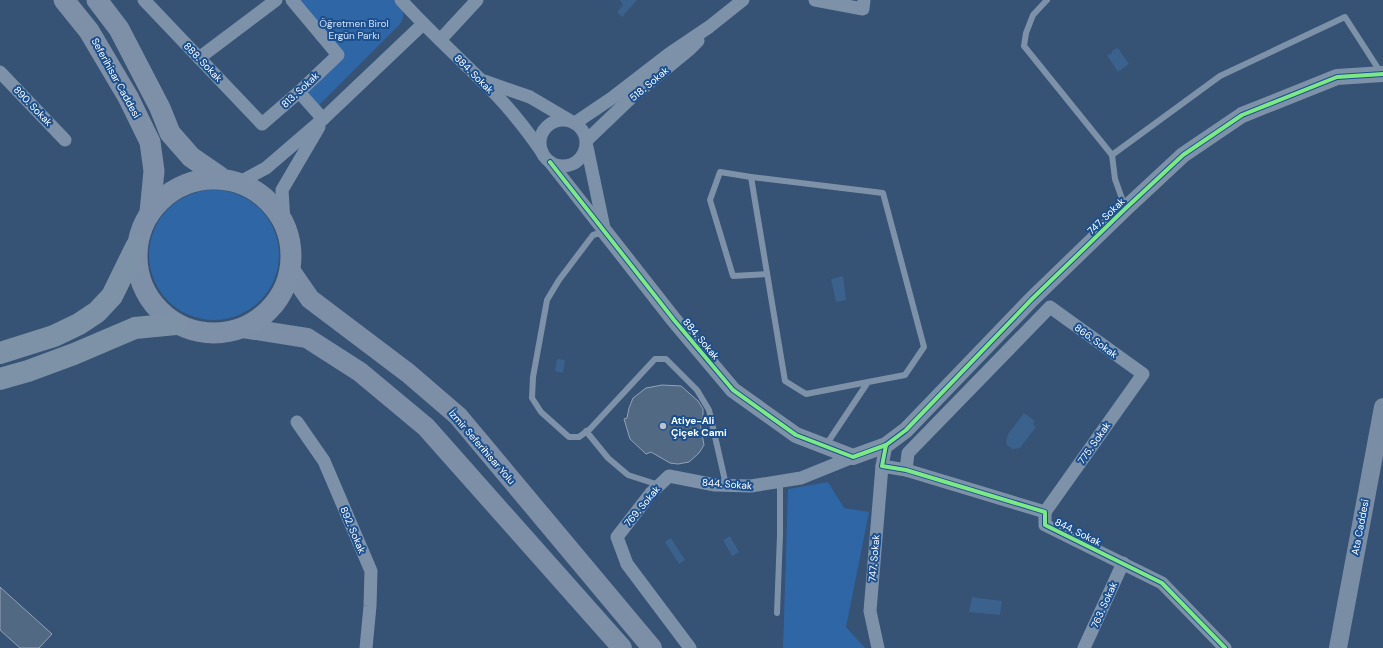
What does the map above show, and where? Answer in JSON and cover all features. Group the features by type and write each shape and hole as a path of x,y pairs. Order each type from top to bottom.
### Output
{"highway":[{"name":"Seferihisar Caddesi","path":"64,0 93,37 128,97 150,142 154,171 150,212"},
{"path":"97,0 119,29 160,108 170,133 191,157 220,177 240,182 257,190 284,222 291,246 290,270 281,294 265,314 243,328 220,333 197,332 176,324 158,310 145,291 137,270 136,247"},
{"path":"0,353 54,336 79,324 97,312 112,296 136,247 141,229 150,212 168,193 190,181 220,177"},
{"path":"0,379 67,357 135,328 176,324"}],"main road":[{"name":"İzmir Seferihisar Yolu","path":"290,270 310,299 408,373 458,416 652,648"},
{"path":"243,328 307,338 360,372 426,427 622,648"},
{"name":"Ata Caddesi","path":"1336,646 1383,407"}],"street":[{"name":"888. Sokak","path":"144,0 262,124"},
{"path":"199,58 276,0"},
{"name":"813. Sokak","path":"262,124 338,55 292,0"},
{"name":"884. Sokak","path":"402,0 423,24 483,81 527,130 546,157 674,320 733,390 796,435 853,457"},
{"path":"440,40 477,0"},
{"name":"518. Sokak","path":"572,122 612,98 669,54 740,4 743,0"},
{"path":"815,0 863,4"},
{"path":"240,182 266,168 323,119 423,24"},
{"name":"518. Sokak","path":"587,143 634,95 690,49 709,27"},
{"name":"890. Sokak","path":"0,72 65,140"},
{"name":"747. Sokak","path":"886,445 906,430 1032,299 1183,155 1242,115 1337,77 1383,74"},
{"path":"483,81 530,97 581,127 587,143 605,232"},
{"path":"299,92 323,119"},
{"path":"284,222 282,190 323,119"},
{"path":"572,122 562,120 554,121 543,131 540,145 546,157 557,166 572,165 584,154 587,143"},
{"name":"866. Sokak","path":"906,470 908,453 1050,307 1143,374"},
{"name":"775. Sokak","path":"1045,512 1143,374"},
{"name":"892. Sokak","path":"297,422 324,460 371,571 370,606 366,648"},
{"path":"853,457 886,445"},
{"path":"882,466 886,445"},
{"name":"844. Sokak","path":"664,481 751,486 801,478 853,457"},
{"name":"747. Sokak","path":"878,648 870,611 882,466"},
{"name":"844. Sokak","path":"882,466 906,470 1045,512 1045,525 1162,583 1225,648"},
{"name":"769. Sokak","path":"664,481 651,493 617,537 627,564 690,648"},
{"name":"763. Sokak","path":"1084,648 1123,563"}],"lane":[{"path":"1047,0 1033,15 1026,32 1024,46 1112,155 1115,179 1126,208"},
{"path":"1112,155 1220,76 1345,17 1383,74"},
{"path":"751,177 785,381 806,394 905,375 924,348 883,193 720,172 710,200 733,276 767,274"},
{"path":"605,232 593,235 559,280 547,300 534,377 532,398 542,412 569,437 579,437 586,432 655,359 666,360 697,390 709,410 726,485"},
{"path":"825,446 868,382"},
{"path":"586,432 611,461 628,476 664,481"},
{"path":"777,613 780,535 780,482"}],"green space":[{"name":"Öğretmen Birol Ergün Parkı","path":"292,0 394,0 403,9 403,19 400,24 315,109 302,95 338,63"},
{"path":"220,190 239,195 260,209 274,230 278,242 278,268 274,280 260,301 239,315 227,319 208,320 189,315 168,301 154,280 150,268 149,249 154,230 168,209 189,195 201,191"},
{"path":"828,482 844,508 869,512 846,627 865,648 783,648 788,489"}],"shaded area":[{"path":"620,0 637,0 622,17 617,12 623,5"},
{"path":"1118,48 1129,64 1118,72 1107,55 1111,54 1113,50"},
{"path":"843,276 846,300 836,302 831,279"},
{"path":"557,359 565,360 563,373 555,371"},
{"path":"1024,413 1035,421 1033,424 1036,427 1020,448 1012,449 1006,442 1008,434"},
{"path":"730,536 739,552 732,556 723,540"},
{"path":"671,538 685,560 679,564 665,542"},
{"path":"972,597 1002,601 1000,615 969,612"}],"building":[{"name":"Atiye-Ali Çiçek Cami","path":"662,385 681,386 698,401 703,409 703,416 700,423 704,445 699,453 689,462 678,464 670,463 651,452 646,454 630,439 624,419 627,418 633,398 646,388"},
{"path":"0,587 52,634 39,648 20,648 0,630"}],"cycle path":[{"path":"550,162 674,320 733,390 796,435 853,457 886,445 906,430 1032,299 1183,155 1242,115 1337,77 1383,74"},
{"path":"886,445 882,466 906,470 1045,512 1045,525 1162,583 1225,648"}],"place":[{"name":"Atiye-Ali Çiçek Cami","path":"663,426"}]}
